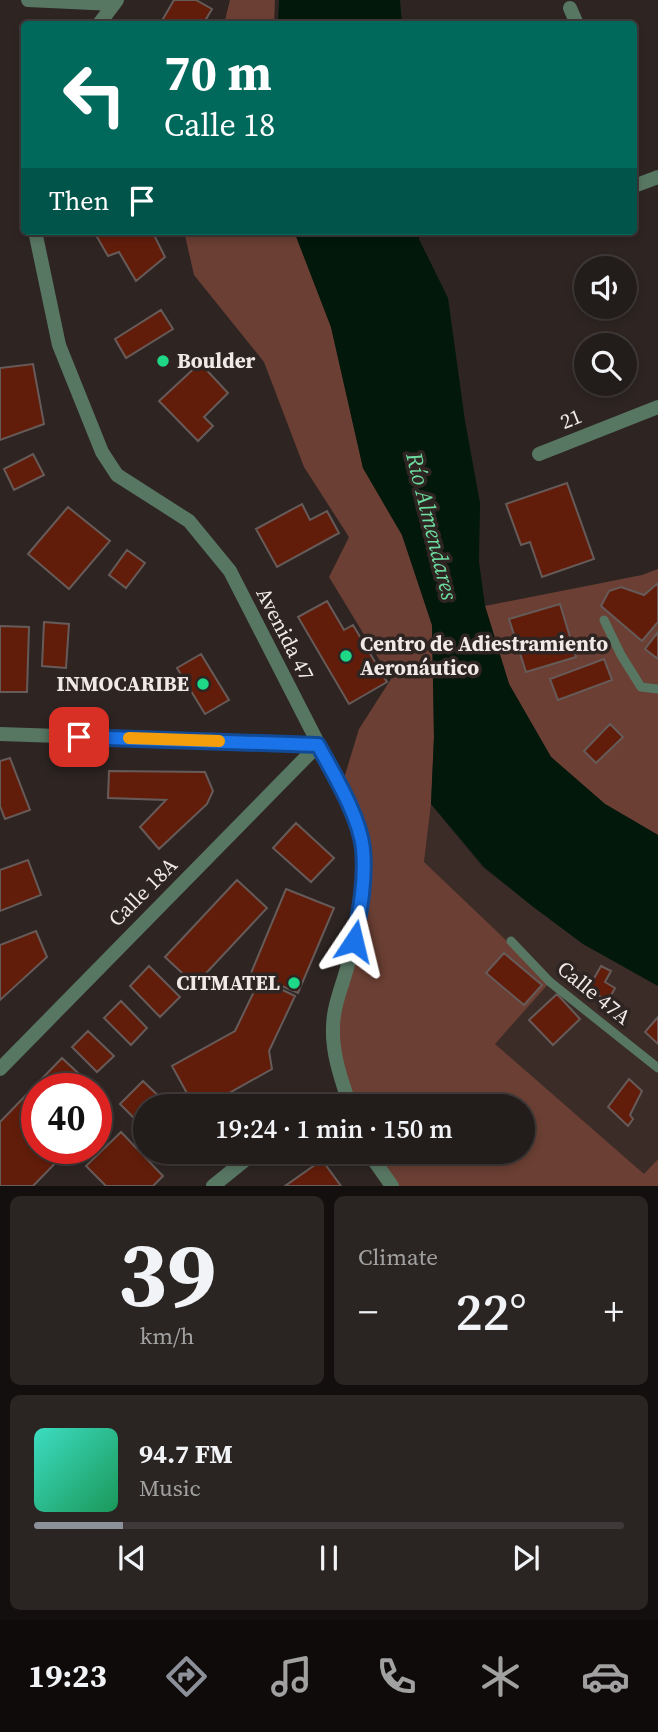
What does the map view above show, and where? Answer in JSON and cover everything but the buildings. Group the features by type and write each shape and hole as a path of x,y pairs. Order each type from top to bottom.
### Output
{"street":[{"path":"28,0 116,2"},
{"path":"101,21 116,2"},
{"path":"569,8 576,21"},
{"path":"637,182 658,177"},
{"name":"Avenida 47","path":"36,235 59,345 102,452 117,475 189,521 230,571 355,819 363,848 362,888 349,962 337,998 332,1026 334,1049 346,1094"},
{"name":"21","path":"539,454 658,407"},
{"path":"0,734 318,745"},
{"name":"Calle 18A","path":"0,1069 318,745"},
{"path":"213,1186 240,1164"},
{"path":"376,1164 391,1186"}],"lane":[{"path":"604,620 641,687 658,689"},
{"name":"Calle 47A","path":"511,941 550,982 658,1068"}],"shaded area":[{"path":"230,0 275,0 274,21 225,21"},
{"path":"185,235 296,235 331,327 363,468 402,535 432,625 434,737 431,804 424,862 550,982 495,1044 644,1174 658,1159 658,1186 392,1186 376,1164 535,1164 535,1094 347,1094 334,1049 349,962 363,848 341,788 359,729 391,679 329,577 349,537 304,467 264,362 194,275"},
{"path":"658,569 658,835 605,804 551,757 509,684 485,606 642,575"},
{"path":"431,804 482,867 583,944 658,986 658,1159 644,1175 495,1044 424,862"}],"water":[{"path":"279,0 400,0 402,21 278,21"},
{"name":"Río Almendares","path":"296,235 419,235 448,298 465,421 480,503 479,562 485,606 509,684 551,757 605,804 658,835 658,986 583,944 532,906 484,867 431,804 434,737 432,625 402,535 363,468 331,327"}],"slow traffic":[{"path":"129,738 219,741"}],"place":[{"name":"Boulder","path":"163,361"},
{"name":"Centro de Adiestramiento Aeronáutico","path":"346,656"},
{"name":"INMOCARIBE","path":"203,684"},
{"name":"CITMATEL","path":"294,983"}],"route":[{"path":"79,737 318,745 355,819 363,848 362,888 354,941"}]}
